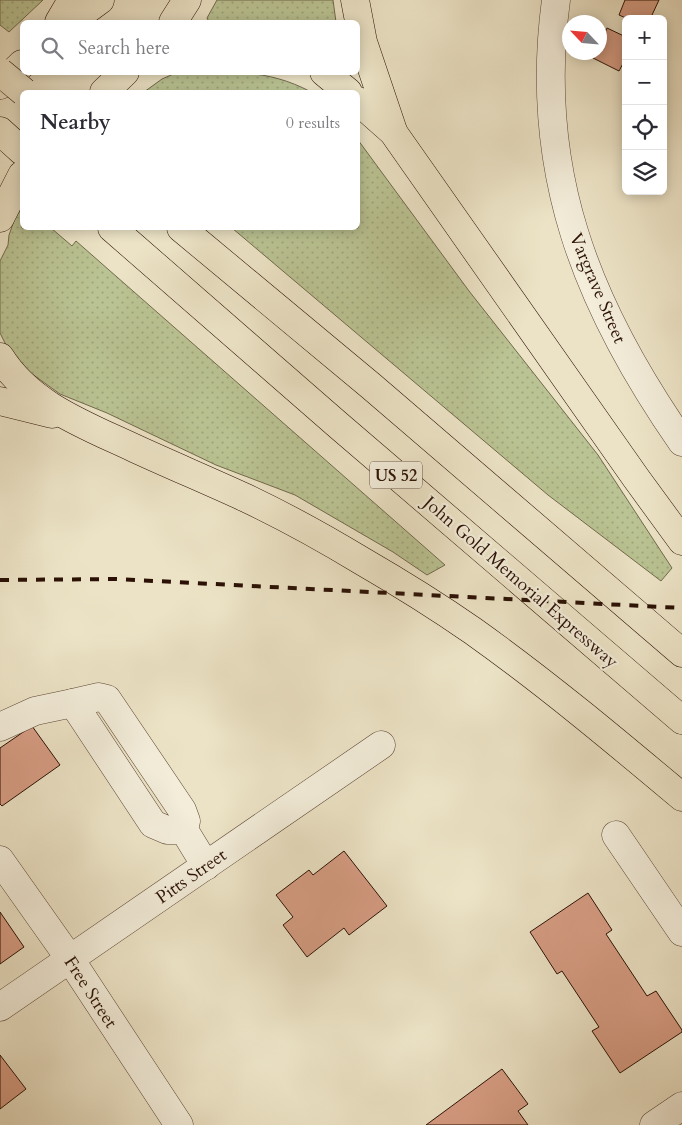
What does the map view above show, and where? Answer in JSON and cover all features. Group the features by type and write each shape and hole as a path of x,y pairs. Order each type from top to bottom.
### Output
{"main road":[{"path":"61,20 72,0"},
{"path":"73,20 100,0"},
{"path":"174,20 187,0"},
{"path":"355,0 359,20"},
{"path":"360,26 363,42 394,132"},
{"path":"0,85 20,66"},
{"path":"0,72 22,90"},
{"path":"106,90 122,75"},
{"path":"328,75 346,90"},
{"path":"360,103 394,132 630,470 682,541"},
{"path":"0,131 20,148"},
{"path":"0,187 20,170"},
{"path":"0,218 20,179"},
{"name":"John Gold Memorial Expressway","path":"114,230 682,720"},
{"name":"US 52","path":"183,230 371,386 682,653"},
{"path":"0,357 21,384 70,418 306,528 418,595 528,672 590,720 682,797"},
{"path":"0,401 70,418"}],"street":[{"name":"Vargrave Street","path":"556,0 550,65 550,100 554,144 566,205 587,271 602,306 626,352 682,442"},
{"path":"0,727 35,711 99,697 107,699 182,810 186,821 184,830 206,866"},
{"name":"Pitts Street","path":"0,1007 381,745"},
{"path":"616,835 682,932"},
{"name":"Free Street","path":"0,860 70,960 179,1125"},
{"path":"654,1125 682,1106"}],"green space":[{"path":"0,0 43,0 9,32 0,25"},
{"path":"217,0 333,0 336,20 208,20 207,18"},
{"path":"171,75 262,75 295,84 307,90 147,90"},
{"path":"360,143 469,291 598,455 672,568 661,581 548,495 234,230 360,230"},
{"path":"20,211 20,230 53,230 72,246 76,241 445,565 427,575 393,552 295,495 216,465 107,413 60,394 21,366 10,353 0,333 0,261 8,245 9,235 15,218"}],"building":[{"path":"625,0 659,0 652,15 619,15"},
{"path":"607,28 622,35 622,65 619,71 597,60 607,60"},
{"path":"32,726 60,765 2,806 0,804 0,748"},
{"path":"344,851 387,906 349,935 344,928 307,957 283,925 293,917 276,895 309,870 313,875"},
{"path":"588,893 612,930 606,934 647,996 656,991 682,1030 682,1032 620,1073 592,1031 599,1027 562,971 557,974 530,932"},
{"path":"0,912 24,947 0,964"},
{"path":"0,1055 26,1089 0,1109"},
{"path":"502,1069 528,1104 518,1111 528,1125 426,1125"}],"railway":[{"path":"0,580 116,579 682,608"}]}
